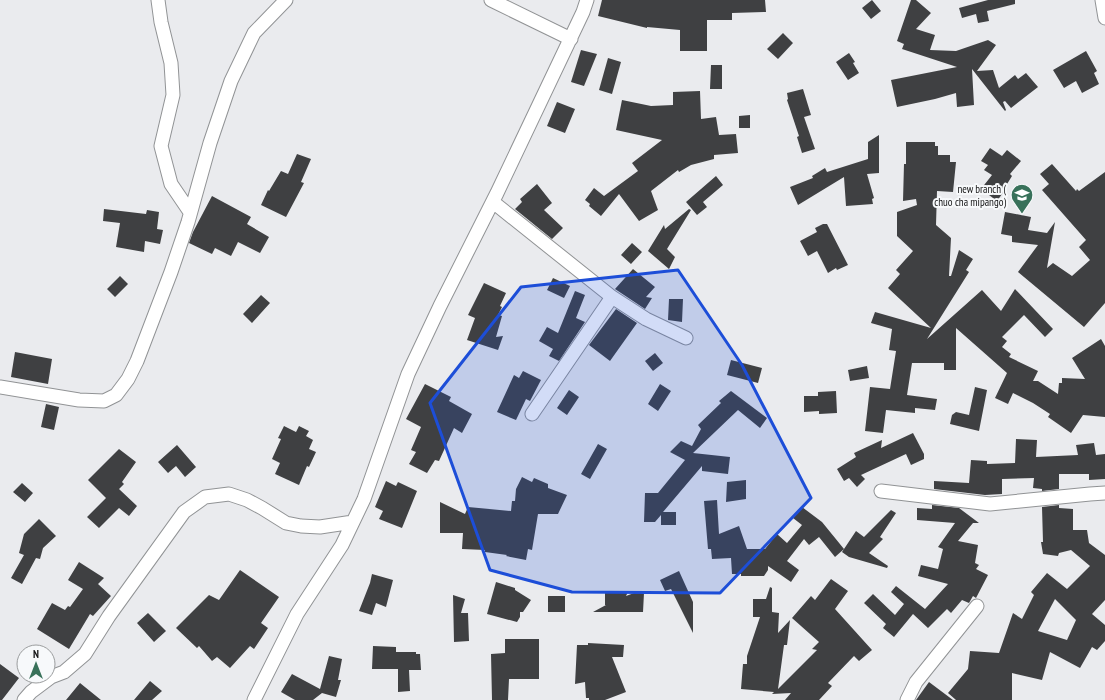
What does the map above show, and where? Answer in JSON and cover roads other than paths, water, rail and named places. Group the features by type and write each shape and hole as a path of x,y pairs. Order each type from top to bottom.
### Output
{"street":[{"path":"158,0 161,22 171,63 173,95 161,146 171,184 190,212"},
{"path":"0,387 79,400 104,401 116,394 128,379 137,361 171,272 210,143 231,81 254,33 286,0"},
{"path":"491,0 571,39"},
{"path":"254,700 297,614 342,545 364,499 408,374 440,306 493,202 571,39 587,0"},
{"path":"1102,0 1105,18"},
{"path":"493,202 612,297 646,319 686,338"},
{"path":"532,414 612,297"},
{"path":"881,491 990,504 1090,494 1105,494"},
{"path":"24,700 31,692 52,677 64,672 85,654 109,616 184,512 205,497 229,494 257,505 286,523 301,526 320,527 353,522"},
{"path":"907,700 916,682 977,606"}],"place":[{"name":"new branch ( chuo cha mipango)","path":"1022,214"}]}
